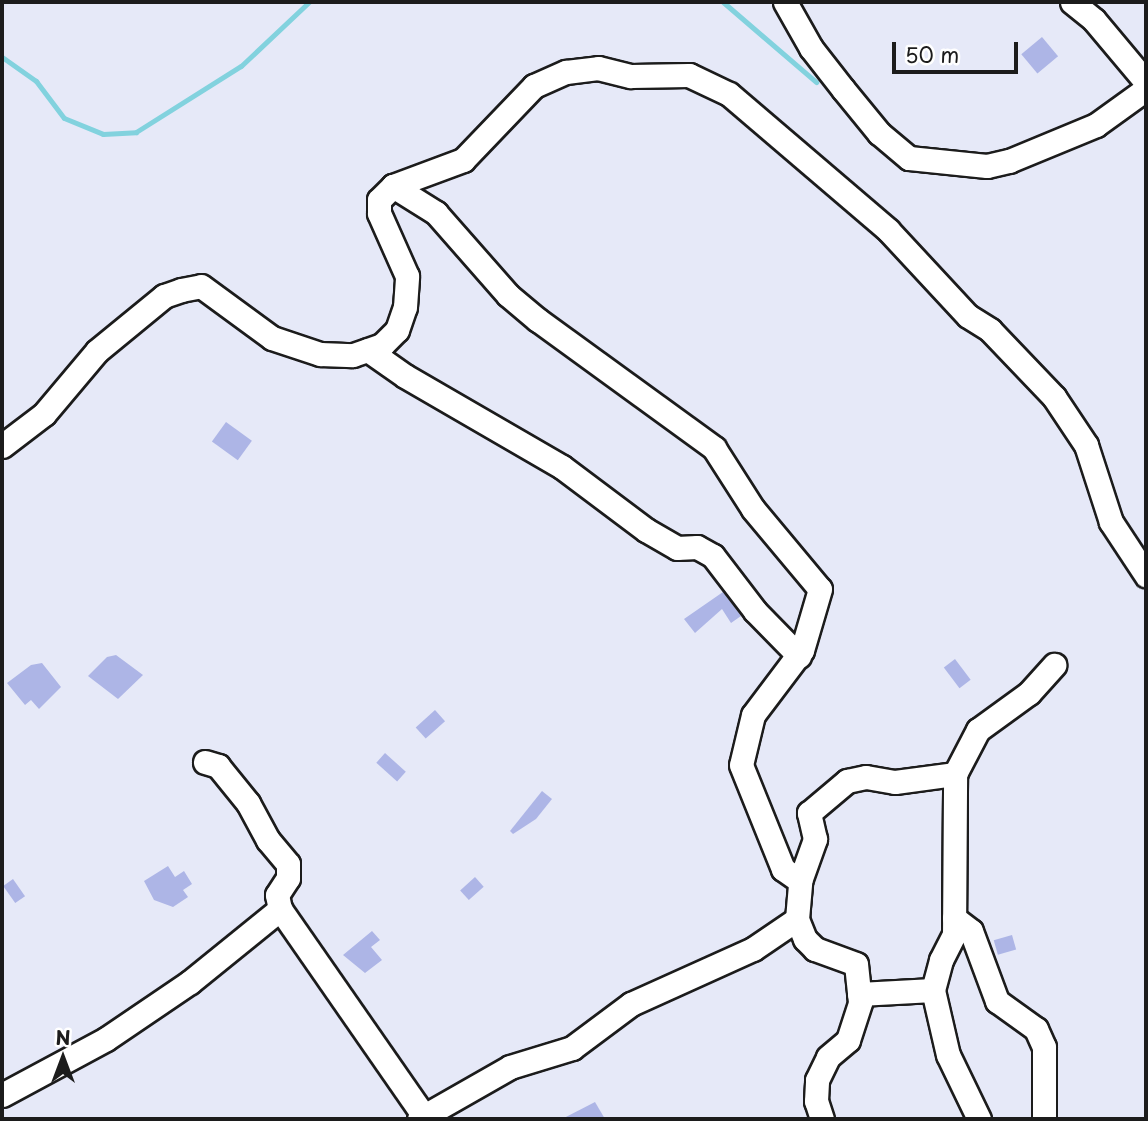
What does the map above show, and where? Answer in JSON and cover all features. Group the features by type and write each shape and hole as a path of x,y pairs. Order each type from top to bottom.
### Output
{"street":[{"path":"785,2 811,48 879,133 909,158 987,166 1009,161 1096,125 1146,89"},
{"path":"1072,2 1094,20 1146,82"},
{"path":"2,446 44,414 97,351 164,296 181,290 201,286 272,338 320,354 353,355 382,345 397,330 404,307 407,276 379,213 379,200 393,186 463,160 534,86 566,72 598,68 631,76 688,75 729,94 888,230 968,316 990,330 1054,397 1086,445 1111,522 1146,575"},
{"path":"393,186 436,213 508,295 538,320 594,357 720,455 753,509 820,589 799,656 753,715 741,765 783,869 800,881"},
{"path":"368,350 404,376 562,467 646,530 677,548 697,547 713,556 755,611 799,656"},
{"path":"979,1119 948,1055 933,990 941,960 954,935 955,774 978,730 1029,692 1054,664"},
{"path":"205,762 218,766 248,803 268,840 288,864 288,878 277,895 280,909 422,1118 510,1067 572,1048 631,1004 753,948 787,922 797,919"},
{"path":"822,1119 816,1101 817,1080 828,1057 852,1031 859,994 856,964 815,948 805,939 797,919 800,881 815,839 809,813 847,781 866,777 895,782 955,774"},
{"path":"2,1095 106,1039 190,982 280,909"},
{"path":"954,918 971,931 997,1001 1036,1029 1044,1047 1044,1119"},
{"path":"859,994 933,990"}],"building":[{"path":"1042,37 1058,56 1037,74 1021,54"},
{"path":"226,422 252,441 238,460 212,441"},
{"path":"723,592 741,616 731,623 722,609 695,633 684,619"},
{"path":"116,655 143,675 118,699 88,676 107,657"},
{"path":"955,659 971,680 959,688 944,667"},
{"path":"42,663 61,687 39,709 31,700 25,705 7,683 31,665"},
{"path":"435,710 445,721 426,739 416,727"},
{"path":"385,753 406,772 397,781 376,763"},
{"path":"542,791 552,799 536,819 513,834 510,831"},
{"path":"168,866 175,877 184,871 192,884 183,890 188,897 173,907 154,900 144,881"},
{"path":"475,877 484,887 469,900 460,890"},
{"path":"13,879 25,896 15,903 3,886"},
{"path":"372,931 380,940 371,947 382,960 365,973 343,955"},
{"path":"1012,935 1016,949 998,955 994,940"},
{"path":"595,1102 605,1119 562,1119"}],"waterway":[{"path":"2,57 36,81 64,118 103,134 136,132 241,66 309,2"},
{"path":"723,2 816,82"}]}
